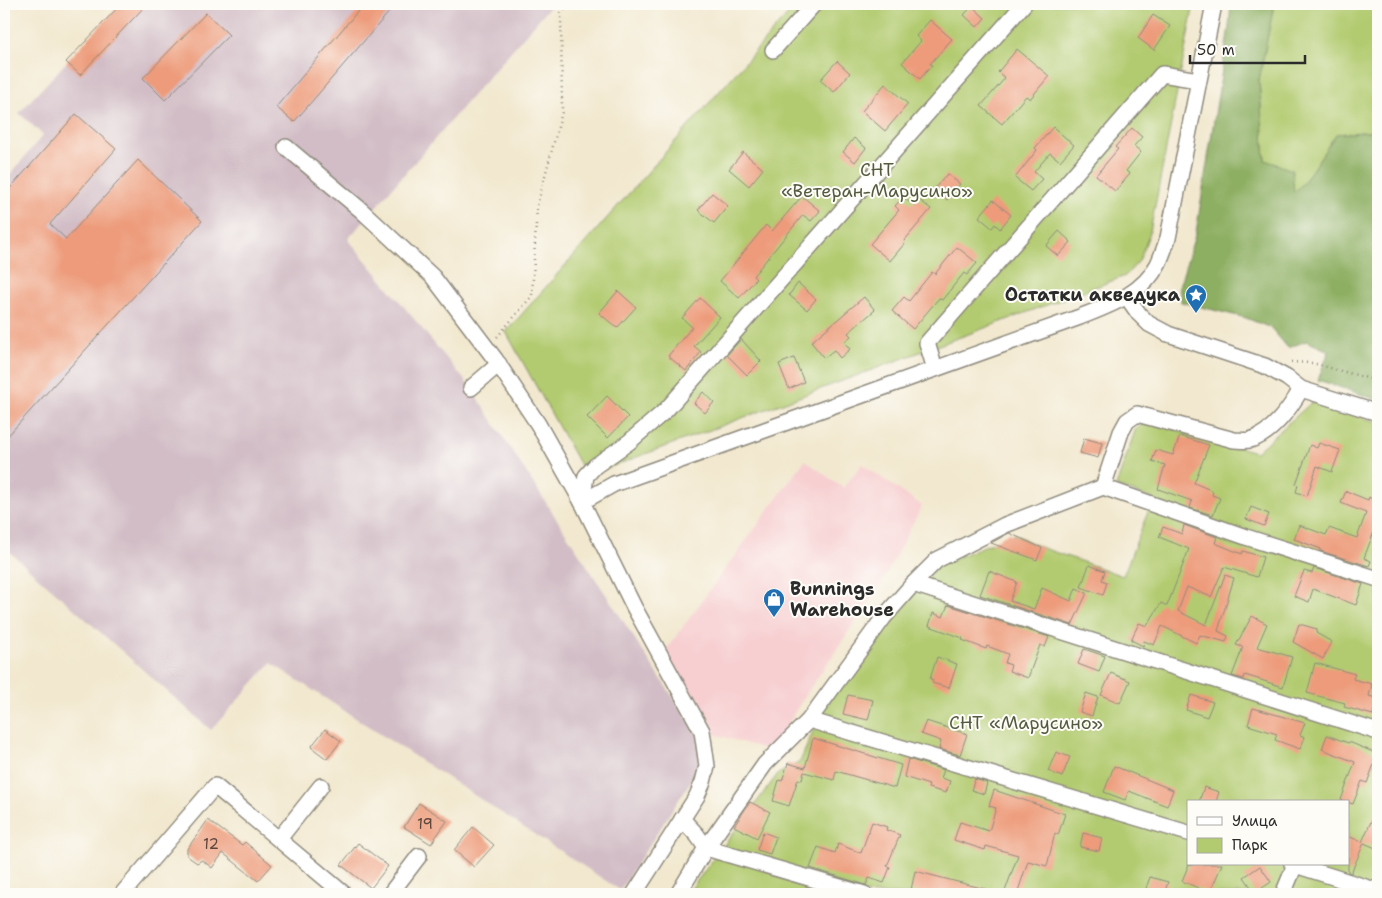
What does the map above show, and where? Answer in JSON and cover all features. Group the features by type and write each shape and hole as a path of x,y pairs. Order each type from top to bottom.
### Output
{"street":[{"path":"773,50 814,4"},
{"path":"582,502 586,476 590,471 629,442 666,410 1024,4"},
{"path":"582,502 614,484 1080,317 1127,297 1146,281 1158,264 1168,238 1214,4"},
{"path":"935,369 927,343 1162,74 1198,80"},
{"path":"286,147 361,210 433,277 499,364 538,424 582,502 634,607 702,730 707,766 703,782 697,796 634,894"},
{"path":"1127,297 1149,324 1168,334 1265,366 1287,378 1301,389 1378,413"},
{"path":"470,388 499,364"},
{"path":"1103,487 1121,432 1127,421 1137,414 1234,440 1249,440 1264,434 1290,408 1301,389"},
{"path":"678,894 706,848 765,764 809,720 884,617 912,584 937,560 1005,525 1103,487 1246,537 1378,579"},
{"path":"912,584 1378,732"},
{"path":"809,720 1187,833"},
{"path":"122,894 215,786 344,894"},
{"path":"279,840 322,786"},
{"path":"682,819 706,848 864,894"},
{"path":"390,894 419,856"},
{"path":"1283,894 1293,866"},
{"path":"1296,866 1378,891"}],"path":[{"path":"487,348 532,296 537,206 562,112 561,13 570,4"},
{"path":"1265,366 1293,361 1312,363 1378,381"}],"shaded area":[{"path":"121,4 552,4 348,239 471,388 699,737 700,767 620,890 271,663 211,730 4,547 4,182 43,135 19,113"},
{"name":"Bunnings Warehouse","path":"805,460 843,488 862,464 922,506 882,582 801,702 772,751 707,732 663,654"}],"green space":[{"name":"СНТ «Ветеран-Марусино»","path":"797,4 1194,4 1150,232 1139,261 1125,276 586,476 506,332"},
{"path":"1231,4 1274,5 1259,80 1265,160 1292,170 1294,192 1304,182 1336,134 1378,131 1378,400 1318,380 1329,351 1306,341 1288,348 1271,328 1246,318 1181,302 1179,287 1196,232 1229,27"},
{"path":"1274,4 1378,4 1378,131 1336,134 1304,182 1294,193 1291,170 1265,160 1259,80"},
{"name":"СНТ «Марусино»","path":"1312,402 1378,422 1378,894 687,894 778,774 800,762 820,715 868,643 938,565 1014,534 1040,547 1123,576 1153,499 1116,486 1136,428 1147,422 1256,452"}],"building":[{"path":"121,4 147,4 80,75 66,62"},
{"path":"364,4 396,4 294,122 276,107"},
{"path":"972,6 985,18 977,27 964,15"},
{"path":"206,13 229,35 165,100 143,78"},
{"path":"1153,15 1170,26 1154,50 1138,38"},
{"path":"930,20 952,39 930,64 932,65 920,79 902,63 921,41 916,36"},
{"path":"1017,49 1049,76 1030,99 1026,96 1002,124 981,106 1005,78 998,72"},
{"path":"837,61 850,73 834,92 820,80"},
{"path":"885,84 908,104 885,131 862,111"},
{"path":"76,114 116,149 50,224 66,239 138,160 202,221 4,440 4,195"},
{"path":"1053,127 1074,145 1060,161 1050,153 1034,172 1042,179 1031,191 1015,178 1037,150 1035,148"},
{"path":"1132,128 1142,137 1134,146 1141,152 1126,171 1130,174 1115,191 1096,175 1118,149 1115,147"},
{"path":"854,138 866,148 855,162 843,152"},
{"path":"743,152 763,169 749,186 729,169"},
{"path":"947,174 960,184 947,200 934,189"},
{"path":"712,193 728,206 714,223 698,210"},
{"path":"802,196 820,211 811,221 803,215 753,276 756,279 739,298 720,281 766,225 772,231"},
{"path":"903,197 912,204 917,198 931,209 890,261 870,244 899,210 895,206"},
{"path":"993,200 1011,215 1000,229 995,224 992,228 979,217"},
{"path":"1059,231 1071,242 1058,256 1046,246"},
{"path":"957,247 977,263 967,275 964,273 942,300 939,298 913,329 892,311 904,297 909,301 932,272 935,274"},
{"path":"798,283 816,299 807,310 789,295"},
{"path":"618,291 636,307 617,328 599,313"},
{"path":"864,297 875,310 848,333 851,336 844,342 850,349 840,358 834,350 824,358 811,342"},
{"path":"700,298 720,317 694,346 701,352 686,371 668,356 692,327 682,318"},
{"path":"741,339 761,361 747,375 727,355"},
{"path":"794,358 804,382 789,389 779,364"},
{"path":"703,392 714,402 705,413 694,403"},
{"path":"607,396 628,417 608,438 587,417"},
{"path":"1180,436 1209,445 1194,483 1213,491 1212,495 1220,498 1213,515 1190,508 1192,501 1158,489 1165,465 1152,461 1156,450 1173,455"},
{"path":"1084,438 1102,443 1098,458 1080,453"},
{"path":"1319,443 1340,450 1332,472 1317,466 1307,496 1296,492 1298,485 1296,484 1310,445 1317,448"},
{"path":"1377,485 1378,521 1364,558 1371,561 1369,566 1320,551 1321,549 1294,539 1299,525 1326,535 1329,528 1357,538 1366,513 1341,503 1346,491 1368,500 1369,497 1372,499"},
{"path":"1251,507 1269,514 1264,526 1246,519"},
{"path":"1184,525 1217,537 1215,543 1242,554 1243,551 1263,557 1257,577 1224,567 1211,597 1187,587 1178,611 1206,625 1225,575 1234,578 1218,631 1228,636 1226,642 1200,635 1196,643 1162,626 1154,645 1144,641 1143,646 1131,640 1139,623 1147,626 1161,603 1167,606 1189,549 1159,537 1163,527 1182,534"},
{"path":"1009,533 1042,548 1037,560 991,543"},
{"path":"1089,565 1105,571 1102,580 1107,582 1103,595 1081,587"},
{"path":"1314,568 1363,584 1356,605 1313,589 1309,602 1294,596 1304,571 1312,573"},
{"path":"989,571 1017,582 1010,601 1034,609 1042,588 1071,601 1076,588 1087,593 1072,625 980,595"},
{"path":"948,605 1049,637 1045,647 1040,645 1028,678 1009,671 1011,665 1005,663 1008,654 987,646 986,649 962,640 963,638 929,626 933,613 943,617"},
{"path":"1252,616 1267,624 1257,647 1292,657 1283,687 1245,675 1244,679 1232,676 1243,647 1236,645"},
{"path":"1299,624 1317,629 1316,633 1332,642 1323,659 1293,642"},
{"path":"1084,649 1105,656 1099,672 1078,664"},
{"path":"937,657 957,664 949,688 932,683 933,680 930,679"},
{"path":"1315,663 1355,674 1353,679 1372,684 1369,696 1377,698 1373,715 1344,707 1345,703 1307,693"},
{"path":"1111,673 1130,681 1120,703 1101,695"},
{"path":"1086,693 1098,697 1092,716 1080,712"},
{"path":"848,695 873,700 868,720 843,714"},
{"path":"1191,695 1213,702 1207,717 1186,710"},
{"path":"1253,708 1305,723 1300,735 1305,737 1300,749 1275,740 1277,734 1248,725"},
{"path":"926,721 967,734 960,755 939,749 941,741 921,734"},
{"path":"325,729 341,741 327,759 311,747"},
{"path":"1327,735 1378,754 1367,783 1362,781 1353,804 1350,803 1350,800 1341,800 1355,762 1322,749"},
{"path":"813,738 901,765 895,788 836,771 834,780 804,772 802,780 798,779 789,806 773,801 779,780 782,781 788,763 805,768"},
{"path":"1056,752 1070,757 1062,777 1048,771"},
{"path":"908,759 944,770 941,778 950,781 946,793 928,788 929,785 904,777"},
{"path":"1114,766 1173,790 1167,806 1129,791 1125,800 1104,792"},
{"path":"975,779 987,783 984,794 971,790"},
{"path":"1204,787 1219,792 1217,800 1200,800"},
{"path":"994,790 1065,814 1058,835 1055,833 1047,866 1028,861 1017,894 1004,894 1018,855 986,846 985,850 954,840 960,822 989,831 996,808 989,806"},
{"path":"750,802 770,812 757,838 734,826"},
{"path":"419,803 447,821 431,844 404,827"},
{"path":"1378,806 1378,849 1364,843 1351,873 1348,872 1348,866 1350,866 1350,837 1362,842"},
{"path":"208,820 242,845 245,842 272,865 258,881 223,853 212,868 202,860 197,863 187,856 187,849"},
{"path":"872,822 887,827 886,830 900,835 887,866 890,867 884,883 869,878 866,885 810,868 818,847 835,853 838,844 861,853"},
{"path":"473,827 494,845 474,867 454,850"},
{"path":"763,832 776,837 770,854 757,850"},
{"path":"1083,833 1102,838 1099,851 1080,847"},
{"path":"358,843 388,866 371,888 341,865"},
{"path":"1188,866 1221,866 1210,893 1182,881"},
{"path":"1260,866 1271,882 1255,893 1244,877"},
{"path":"915,871 989,890 989,894 917,894 918,892 911,890"},
{"path":"1150,877 1168,882 1164,894 1144,894"}],"place":[{"name":"Остатки акведука","path":"1196,314"},
{"name":"Bunnings Warehouse","path":"774,618"}]}
